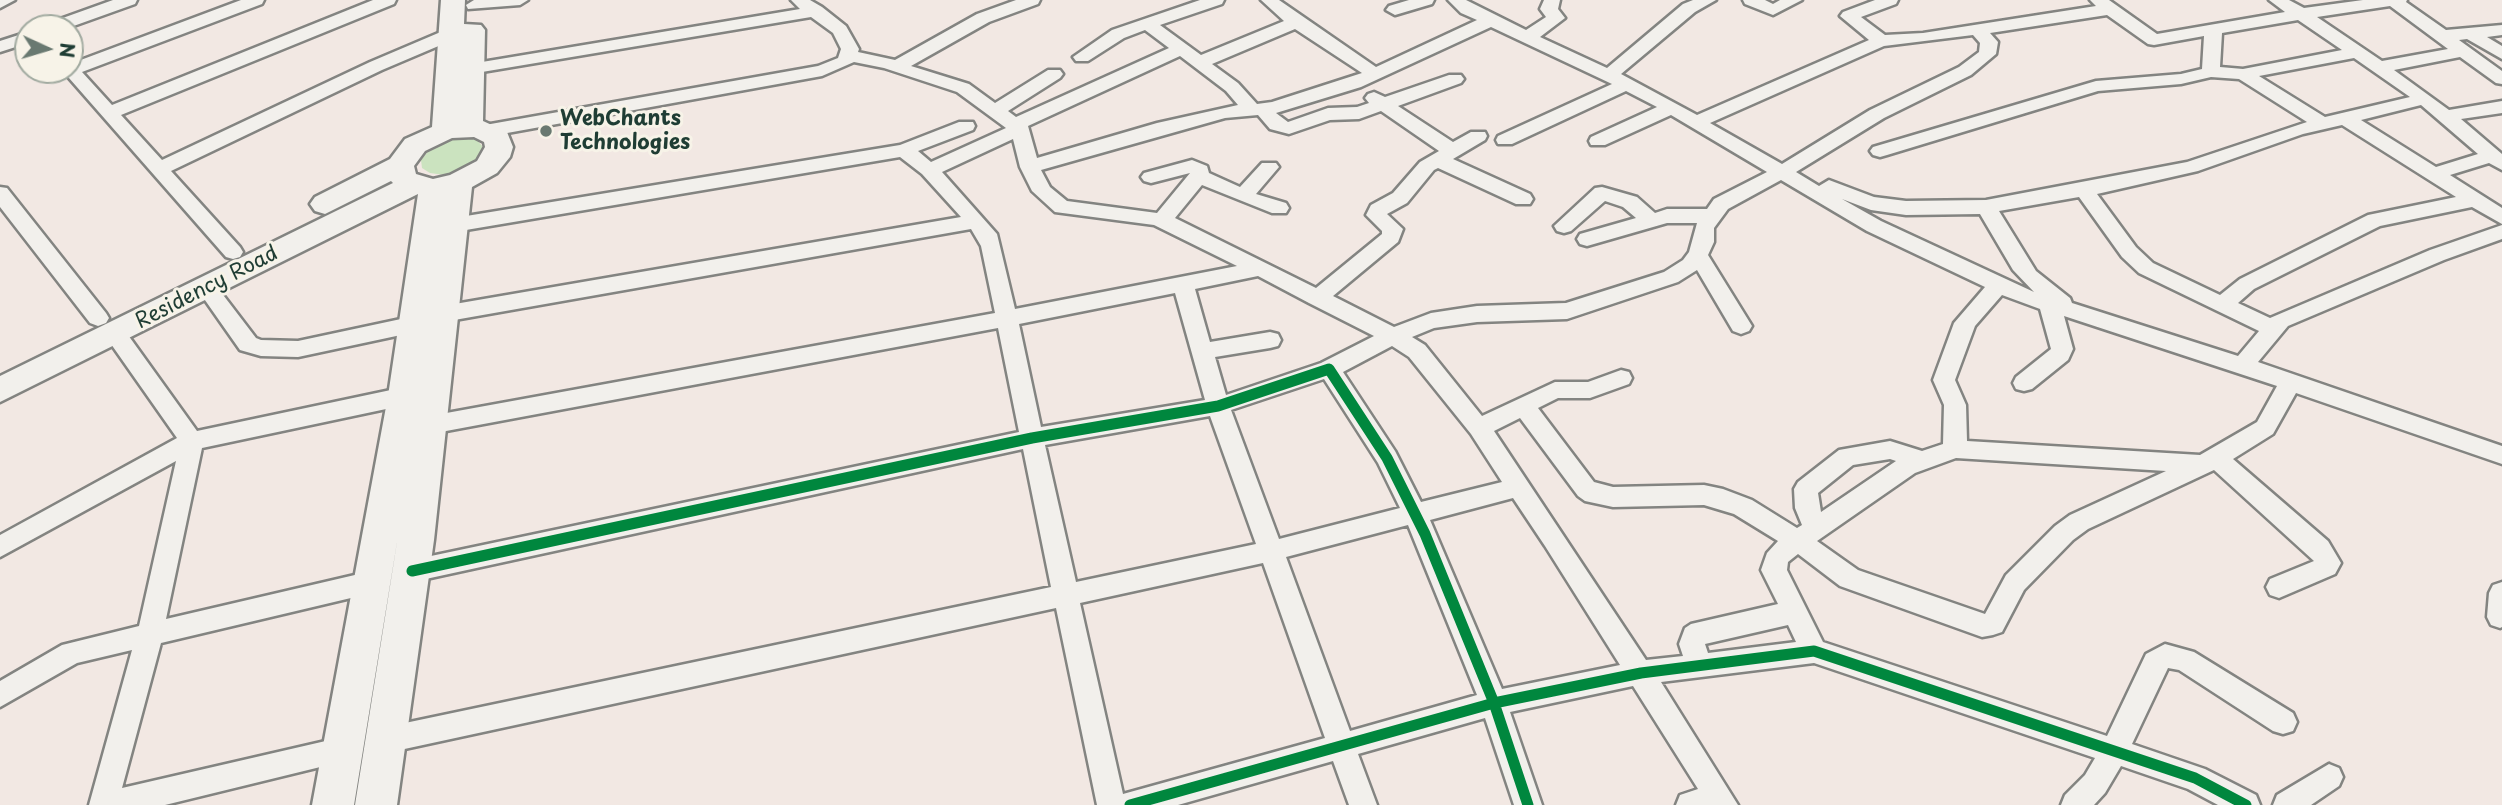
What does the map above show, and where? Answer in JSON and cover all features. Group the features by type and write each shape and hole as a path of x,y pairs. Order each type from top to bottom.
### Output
{"main road":[{"path":"466,130 449,36 467,2"},
{"path":"466,130 470,69 467,2"},
{"path":"333,805 405,396 454,225 426,180 415,145 466,130 496,138 499,147 496,157 488,167 426,180"},
{"path":"376,805 412,571 430,425 426,180"},
{"name":"Residency Road","path":"0,390 233,252 426,180"},
{"name":"Residency Road","path":"0,366 207,288 426,180"}],"street":[{"path":"0,3 7,0"},
{"path":"84,16 129,0"},
{"path":"84,65 255,0"},
{"path":"109,113 388,0"},
{"path":"467,2 520,0"},
{"path":"799,0 840,30 850,49 850,56"},
{"path":"896,66 983,18 1032,0"},
{"path":"1082,57 1118,34 1216,0"},
{"path":"1269,0 1375,74"},
{"path":"1395,10 1426,0"},
{"path":"1456,0 1467,9 1617,80 1786,169 1874,226 1999,285 2049,305 2242,366 2502,455"},
{"path":"1528,37 1556,18 1549,9 1552,0"},
{"path":"1505,140 1617,80 1689,8 1708,0"},
{"path":"1751,0 1773,9 1794,0"},
{"path":"1881,41 1849,16 1891,0"},
{"path":"2277,0 2359,51 2447,116 2497,160"},
{"path":"1696,122 1881,41 1978,30 2104,5 2154,40 2365,2 2397,0 2502,79"},
{"path":"470,69 816,11"},
{"path":"1030,167 1225,111 1257,109 1355,83 1492,20"},
{"path":"1201,62 1297,22"},
{"path":"1149,24 1201,62 1277,125 1289,128 1328,114 1359,113 1455,79"},
{"path":"412,571 1031,438 1218,406 1329,369 1393,336 1453,316 1567,312 1671,277 1690,265 1698,255 1703,242 1704,227 1721,204 1786,169 1877,114 1965,71 1987,54 1989,42 1978,30"},
{"path":"2211,72 2213,30"},
{"path":"2475,37 2502,30"},
{"path":"159,169 376,65 449,36"},
{"path":"2443,36 2502,40"},
{"path":"2475,37 2502,54"},
{"path":"929,170 1182,49"},
{"path":"1880,151 2096,86 2182,79 2211,72 2243,74 2359,51"},
{"path":"2381,67 2463,51"},
{"path":"850,56 896,66 963,89 995,111 1017,127 1030,167 1042,191 1062,207 1161,220 1174,225 1393,336 1417,351 1479,428 1642,673 1710,802"},
{"path":"466,130 822,71 836,67 850,56"},
{"path":"995,111 1054,74"},
{"path":"2243,74 2323,124"},
{"path":"1355,83 1446,156 1523,199"},
{"path":"83,84 233,252"},
{"path":"1786,169 1871,203 1921,209 1986,207 2191,167 2297,130 2425,99"},
{"path":"2447,116 2502,107"},
{"path":"1598,141 1671,108"},
{"path":"2344,118 2502,217"},
{"path":"454,225 904,150 966,126"},
{"path":"1317,298 1391,237 1393,229 1376,215 1378,210 1400,198 1423,170 1478,136"},
{"path":"904,150 929,170 976,221 991,246 1111,805"},
{"path":"2433,174 2497,160"},
{"path":"1151,177 1192,166 1200,170 1199,176 1161,220"},
{"path":"1243,196 1269,167"},
{"path":"1199,176 1243,196 1279,208"},
{"path":"2084,190 2139,262 2273,329"},
{"path":"0,193 106,326 192,441 150,634 103,805"},
{"path":"1564,226 1602,193 1630,202 1651,220"},
{"path":"2221,305 2247,284 2375,220 2474,200"},
{"path":"1986,207 2029,276 2076,314"},
{"path":"1587,239 1667,216 1710,216"},
{"path":"207,288 248,344 261,348 298,349 429,319 976,221"},
{"path":"2242,366 2280,321 2437,255 2502,232"},
{"path":"1698,255 1741,326"},
{"path":"430,425 1005,319 1258,269"},
{"path":"1183,284 1218,406 1363,805"},
{"path":"1955,449 1955,405 1944,380 1965,323 1999,285"},
{"path":"2024,383 2060,354 2062,342 2049,305"},
{"path":"1202,351 1270,340"},
{"path":"1329,369 1387,458 1415,515 1494,703 1528,805"},
{"path":"1479,428 1556,390 1590,390 1621,377"},
{"path":"1523,405 1586,489 1594,495 1613,498 1714,497 1808,535 1833,568 1862,585 1982,626 1993,624 2015,583 2064,533 2079,522 2210,461 2265,428 2290,383"},
{"path":"0,547 192,441 405,396"},
{"path":"1814,651 1774,570 1781,552 1907,466 1955,449 2210,461 2325,555 2328,562 2326,567 2279,587"},
{"path":"1808,535 1806,489 1847,457 1890,450 1921,460"},
{"path":"386,740 1271,551 1519,487"},
{"path":"0,695 71,653 372,582"},
{"path":"1700,666 1692,644 1694,636 1700,632 1795,612"},
{"path":"1130,805 1494,703 1642,673 1814,651 2195,778 2246,805"},
{"path":"2075,805 2086,796 2114,752 2155,662 2165,656 2185,660 2283,722"},
{"path":"108,805 343,750"},
{"path":"2287,805 2329,777"}],"green space":[{"path":"464,137 477,140 483,147 482,154 475,163 459,172 444,175 430,173 422,168 421,160 430,149 449,139"}],"cycle path":[{"path":"412,571 1032,438 1218,406 1329,369 1387,458 1425,534 1494,703 1528,805"},
{"path":"1130,805 1494,703 1641,673 1814,651 2195,778 2246,805"}],"place":[{"name":"WebChants Technologies","path":"546,131"}]}
